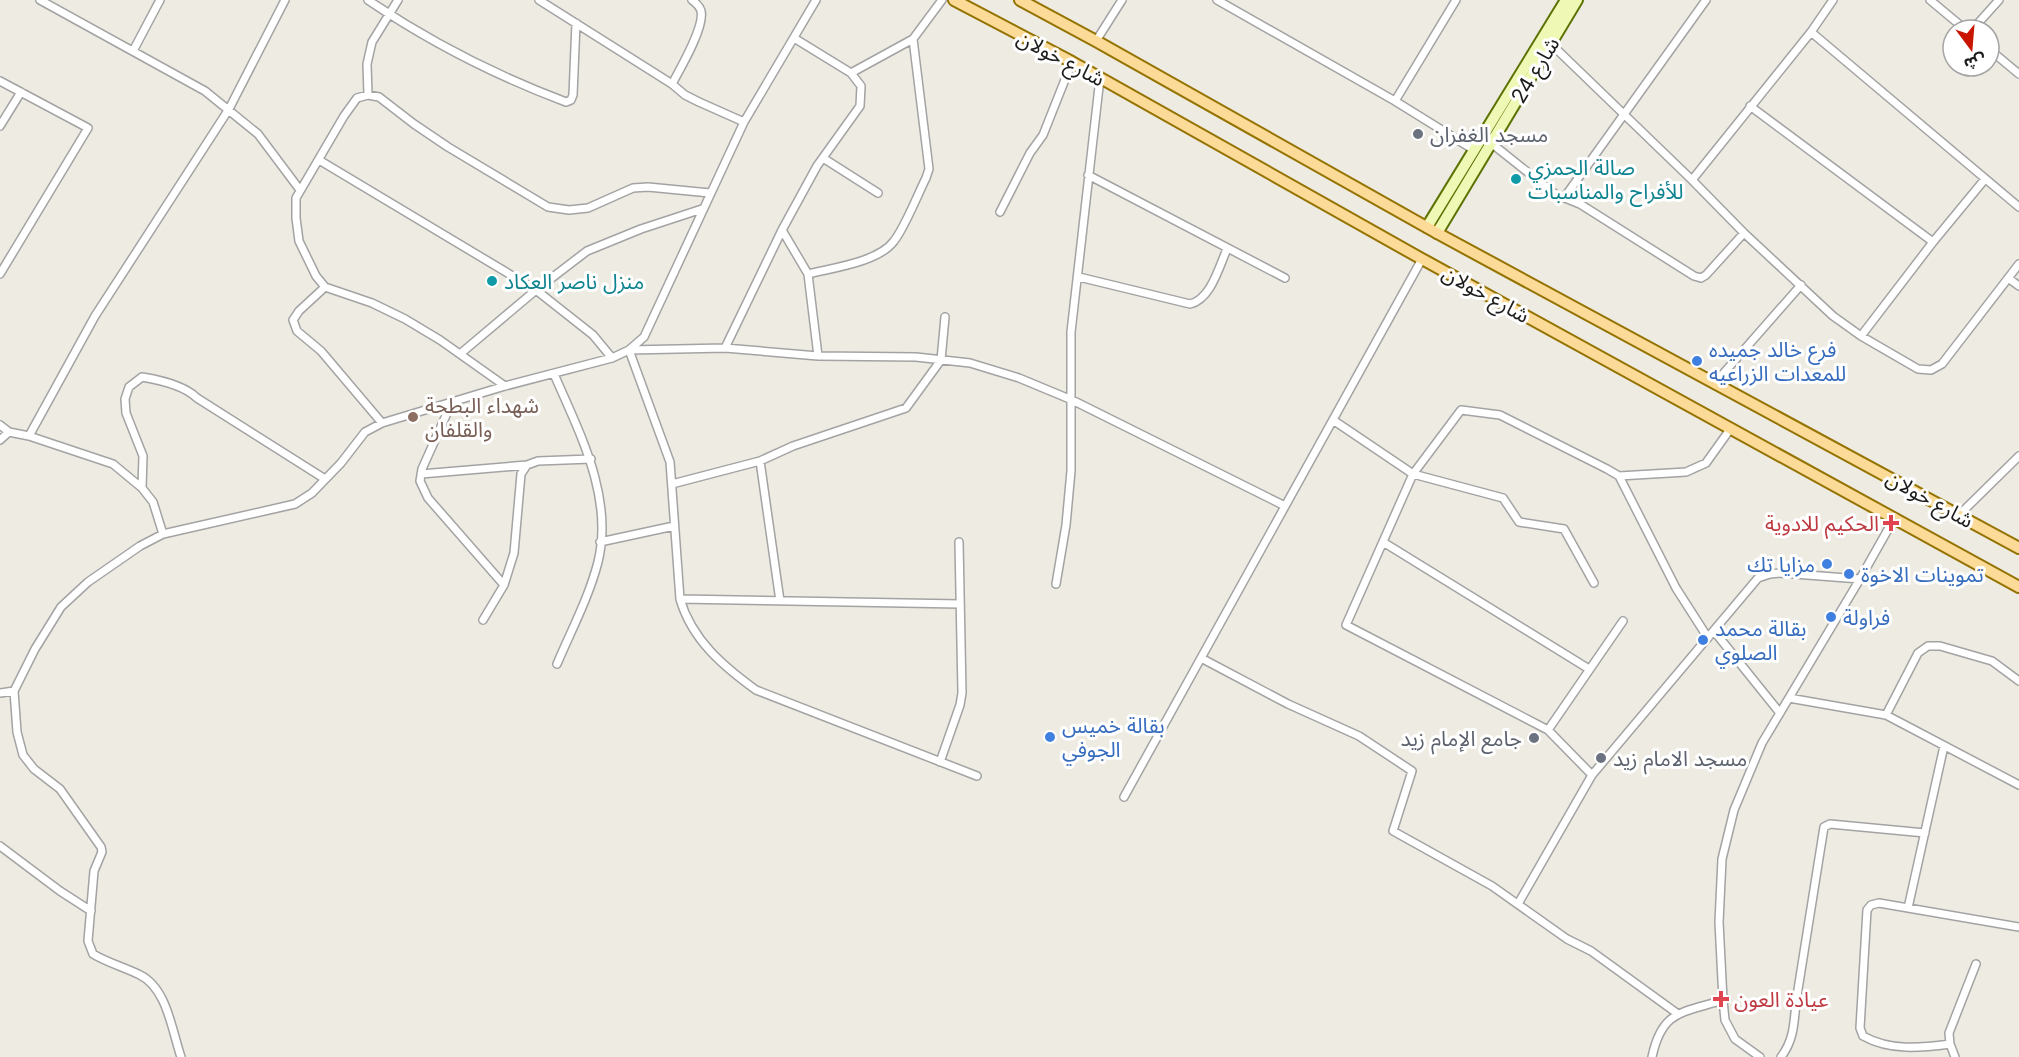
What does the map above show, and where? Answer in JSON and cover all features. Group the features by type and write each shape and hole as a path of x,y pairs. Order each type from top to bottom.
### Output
{"main road":[{"name":"شارع خولان","path":"954,0 1072,62 1422,259 2019,587"},
{"name":"شارع خولان","path":"1020,0 1432,230 2019,548"}],"street":[{"path":"40,0 206,92 258,134 300,190"},
{"path":"132,51 160,0"},
{"path":"29,436 94,316 229,109 285,0"},
{"path":"368,0 495,73 566,102 573,96 576,23"},
{"path":"368,94 367,64 372,42 398,0"},
{"path":"539,0 692,99 744,122"},
{"path":"672,84 702,18 701,10 692,0"},
{"path":"181,1057 163,1001 155,987 142,976 107,963 93,954 88,941 94,871 102,852 101,847 60,789 34,768 22,754 17,732 14,691 61,607 88,582 140,546 163,534 295,504 312,493 366,432 382,423 506,386 612,358 629,350 644,337 744,122 816,0"},
{"path":"851,73 913,39 942,0"},
{"path":"1096,41 1122,0"},
{"path":"1217,0 1395,101 1474,150"},
{"path":"1395,101 1456,0"},
{"name":"شارع 24","path":"1432,230 1491,143 1566,0"},
{"name":"شارع 24","path":"1432,230 1474,150 1547,40 1577,0"},
{"path":"1564,198 1706,0"},
{"path":"1692,180 1811,32 1833,0"},
{"path":"1929,0 1951,18"},
{"path":"1983,18 1999,0"},
{"path":"1811,32 2019,207"},
{"path":"725,348 782,230 823,158 860,106 861,86 851,73 794,38"},
{"path":"808,274 865,259 884,251 894,241 926,178 929,169 913,39"},
{"path":"1547,40 1744,233 1833,316 1861,336 1918,369 1931,370 1942,364 2019,264"},
{"path":"2001,60 2019,74"},
{"path":"1000,212 1030,153 1043,135 1072,62"},
{"path":"1056,584 1066,525 1071,471 1071,332 1100,78"},
{"path":"0,81 88,128 0,274"},
{"path":"0,126 21,92"},
{"path":"506,386 397,315 372,303 325,287 316,276 299,241 296,198 357,98 368,94 379,98 448,147 548,207 568,210 588,208 633,188 648,187 710,194"},
{"path":"1750,106 1934,242"},
{"path":"1491,143 1555,194 1580,204 1694,276 1701,278 1706,275 1744,233"},
{"path":"823,158 878,193"},
{"path":"319,160 536,290 593,335 612,358"},
{"path":"1088,176 1285,278"},
{"path":"1861,336 1985,180"},
{"path":"460,354 536,290 587,251 641,229 702,209"},
{"path":"782,230 808,274 818,356"},
{"path":"1078,277 1190,304 1198,302 1205,295 1227,249"},
{"path":"1124,797 1422,259"},
{"path":"2008,278 2019,286"},
{"path":"1715,383 1801,285"},
{"path":"325,287 299,311 293,320 297,331 321,351 382,423"},
{"path":"672,484 760,461 793,446 906,408 941,360 945,317"},
{"path":"629,350 725,348 818,356 916,357 970,363 1019,378 1072,400 1285,506"},
{"path":"629,350 670,462 680,599 694,632 708,650 736,676 756,690 977,776"},
{"path":"554,374 591,459 602,521 598,561 557,664"},
{"path":"142,488 143,456 126,413 125,399 129,387 142,377 190,391 197,398 325,479"},
{"path":"452,402 422,469 420,481 428,498 504,585"},
{"path":"1592,775 1548,730 1346,624 1413,474 1461,410 1500,415 1619,476 1676,588 1707,638"},
{"path":"1332,420 1413,474 1503,498 1519,522 1564,529 1594,583"},
{"path":"0,425 9,432 29,436 113,464 142,488 153,502 163,534"},
{"path":"1619,476 1686,472 1706,464 1731,428"},
{"path":"0,440 9,432"},
{"path":"1959,515 2019,456"},
{"path":"422,474 527,465 538,460 591,459"},
{"path":"760,461 780,601"},
{"path":"483,620 504,585 514,553 521,474 527,465"},
{"path":"1760,1057 1735,1039 1725,1020 1719,922 1722,858 1734,810 1762,743 1860,579 1894,517"},
{"path":"600,542 674,526"},
{"path":"940,762 962,693 959,542"},
{"path":"1383,542 1589,669"},
{"path":"1518,904 1592,775 1758,578 1781,573 1860,579"},
{"path":"680,599 960,604"},
{"path":"1548,730 1623,621"},
{"path":"1714,631 1780,713"},
{"path":"1886,716 1918,653 1928,646 1940,646 1992,662 2019,681"},
{"path":"1201,658 1288,704 1359,736 1412,771 1393,831 1492,886 1567,939 1591,951 1678,1014"},
{"path":"0,693 14,691"},
{"path":"1788,698 1886,716 2019,785"},
{"path":"1908,908 1944,746"},
{"path":"1782,1057 1790,1045 1793,1031 1824,827 1830,824 1925,833"},
{"path":"0,846 91,911"},
{"path":"1950,1044 1900,1048 1863,1036 1860,1028 1867,910 1871,905 1879,903 2019,927"},
{"path":"1955,1057 1949,1033 1976,964"},
{"path":"1652,1057 1661,1027 1668,1020 1678,1014 1722,1000"}],"place":[{"name":"مسجد الغفران","path":"1418,134"},
{"name":"صالة الحمزي للأفراح والمناسبات","path":"1516,179"},
{"name":"منزل ناصر العكاد","path":"492,281"},
{"name":"فرع خالد جميده للمعدات الزراعيه","path":"1697,361"},
{"name":"شهداء البطحة والقلفان","path":"413,417"},
{"name":"الحكيم للادوية","path":"1891,523"},
{"name":"مزايا تك","path":"1827,564"},
{"name":"تموينات الاخوة","path":"1849,574"},
{"name":"فراولة","path":"1831,617"},
{"name":"بقالة محمد الصلوي","path":"1703,640"},
{"name":"بقالة خميس الجوفي","path":"1050,737"},
{"name":"جامع الإمام زيد","path":"1534,738"},
{"name":"مسجد الامام زيد","path":"1601,758"},
{"name":"عيادة العون","path":"1721,999"}]}
